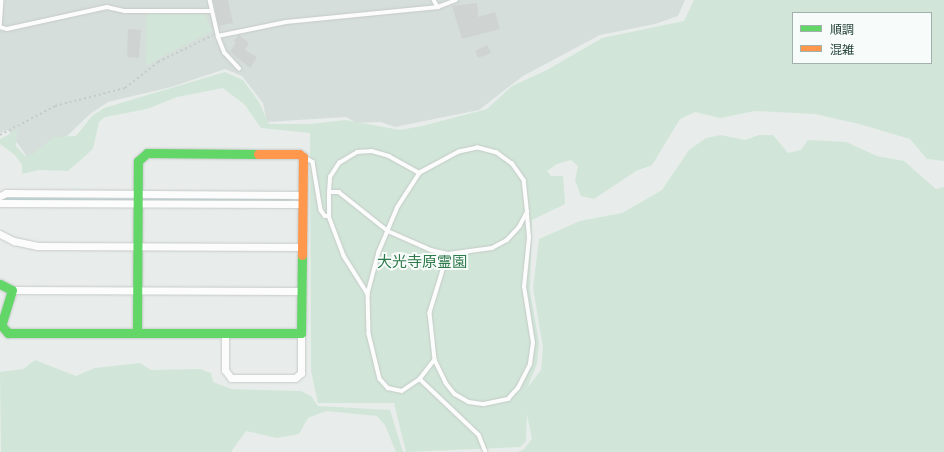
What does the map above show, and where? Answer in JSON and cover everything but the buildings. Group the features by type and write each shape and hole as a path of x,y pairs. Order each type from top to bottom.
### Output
{"street":[{"path":"137,332 139,247 137,204 138,161 147,153 299,154 303,157 302,373 295,378 231,378 225,370 225,334"},
{"path":"0,196 6,193 138,194 302,199"},
{"path":"0,203 137,204 302,199"},
{"path":"0,234 14,241 37,246 302,247"},
{"path":"0,284 12,290 302,291"},
{"path":"12,290 1,325 8,333 301,333"}],"lane":[{"path":"2,0 0,27 7,29 107,7 125,11 211,11"},
{"path":"210,0 217,35 225,53 239,68"},
{"path":"434,0 438,7"},
{"path":"217,35 327,16 438,7 456,0"},
{"path":"435,360 420,379 412,386 395,391 380,379 370,334 368,294 379,252 398,207 420,173 459,152 478,148 496,153 512,164 524,180 529,238 524,287 533,343 525,378 508,398 484,404 469,402 455,394 446,383 435,360 430,312 448,254"},
{"path":"368,294 344,256 329,216 330,177 339,163 357,152 372,151 389,156 420,173"},
{"path":"303,157 313,162 320,210 329,216"},
{"path":"329,192 338,192 388,231 431,250 448,254 492,248 507,240 519,227 527,212"},
{"path":"420,379 479,435 486,452"}],"path":[{"path":"0,135 55,106 125,88 158,62 217,35"}],"shaded area":[{"path":"0,0 685,0 678,16 655,24 600,35 523,76 479,110 395,127 381,122 357,123 346,117 267,122 263,103 242,76 225,69 171,87 108,102 90,114 68,135 30,161 8,130 0,133"}],"green space":[{"name":"大光寺原霊園","path":"694,0 944,0 944,161 927,159 910,139 859,124 815,114 755,111 720,118 695,112 680,119 652,165 636,171 594,199 581,196 575,180 578,166 571,160 557,164 547,171 551,176 563,176 565,204 532,220 530,291 539,343 537,364 527,388 541,370 543,348 533,288 539,239 580,221 622,213 662,190 689,150 706,138 721,135 745,140 759,135 773,135 788,153 801,150 808,140 846,142 877,156 904,161 936,189 944,187 944,452 517,452 523,450 532,439 527,414 526,441 520,447 406,452 394,403 318,403 311,371 310,133 261,128 245,105 223,88 177,97 147,109 105,117 99,122 93,149 68,171 39,170 22,174 22,165 15,155 0,144 0,139 17,130 16,146 25,156 33,154 54,137 76,136 92,116 104,108 225,72 243,80 259,102 269,124 310,124 346,120 400,130 422,126 487,109 512,86 547,70 602,38 684,21"},
{"path":"147,11 167,15 205,14 212,31 146,65"},
{"path":"35,360 76,376 95,368 140,363 151,370 200,369 211,373 213,382 232,389 301,391 311,396 318,406 390,410 403,452 396,452 385,425 377,416 326,411 308,418 299,434 277,438 246,431 231,452 1,452 0,372 23,369"}],"waterway":[{"path":"6,199 135,200"},
{"path":"140,200 289,200"}],"traffic: fast":[{"path":"137,333 138,161 147,153 258,154"},
{"path":"0,284 12,290 1,325 8,333 301,333 302,255"}],"traffic: slow":[{"path":"258,154 299,154 303,157 302,255"}]}
